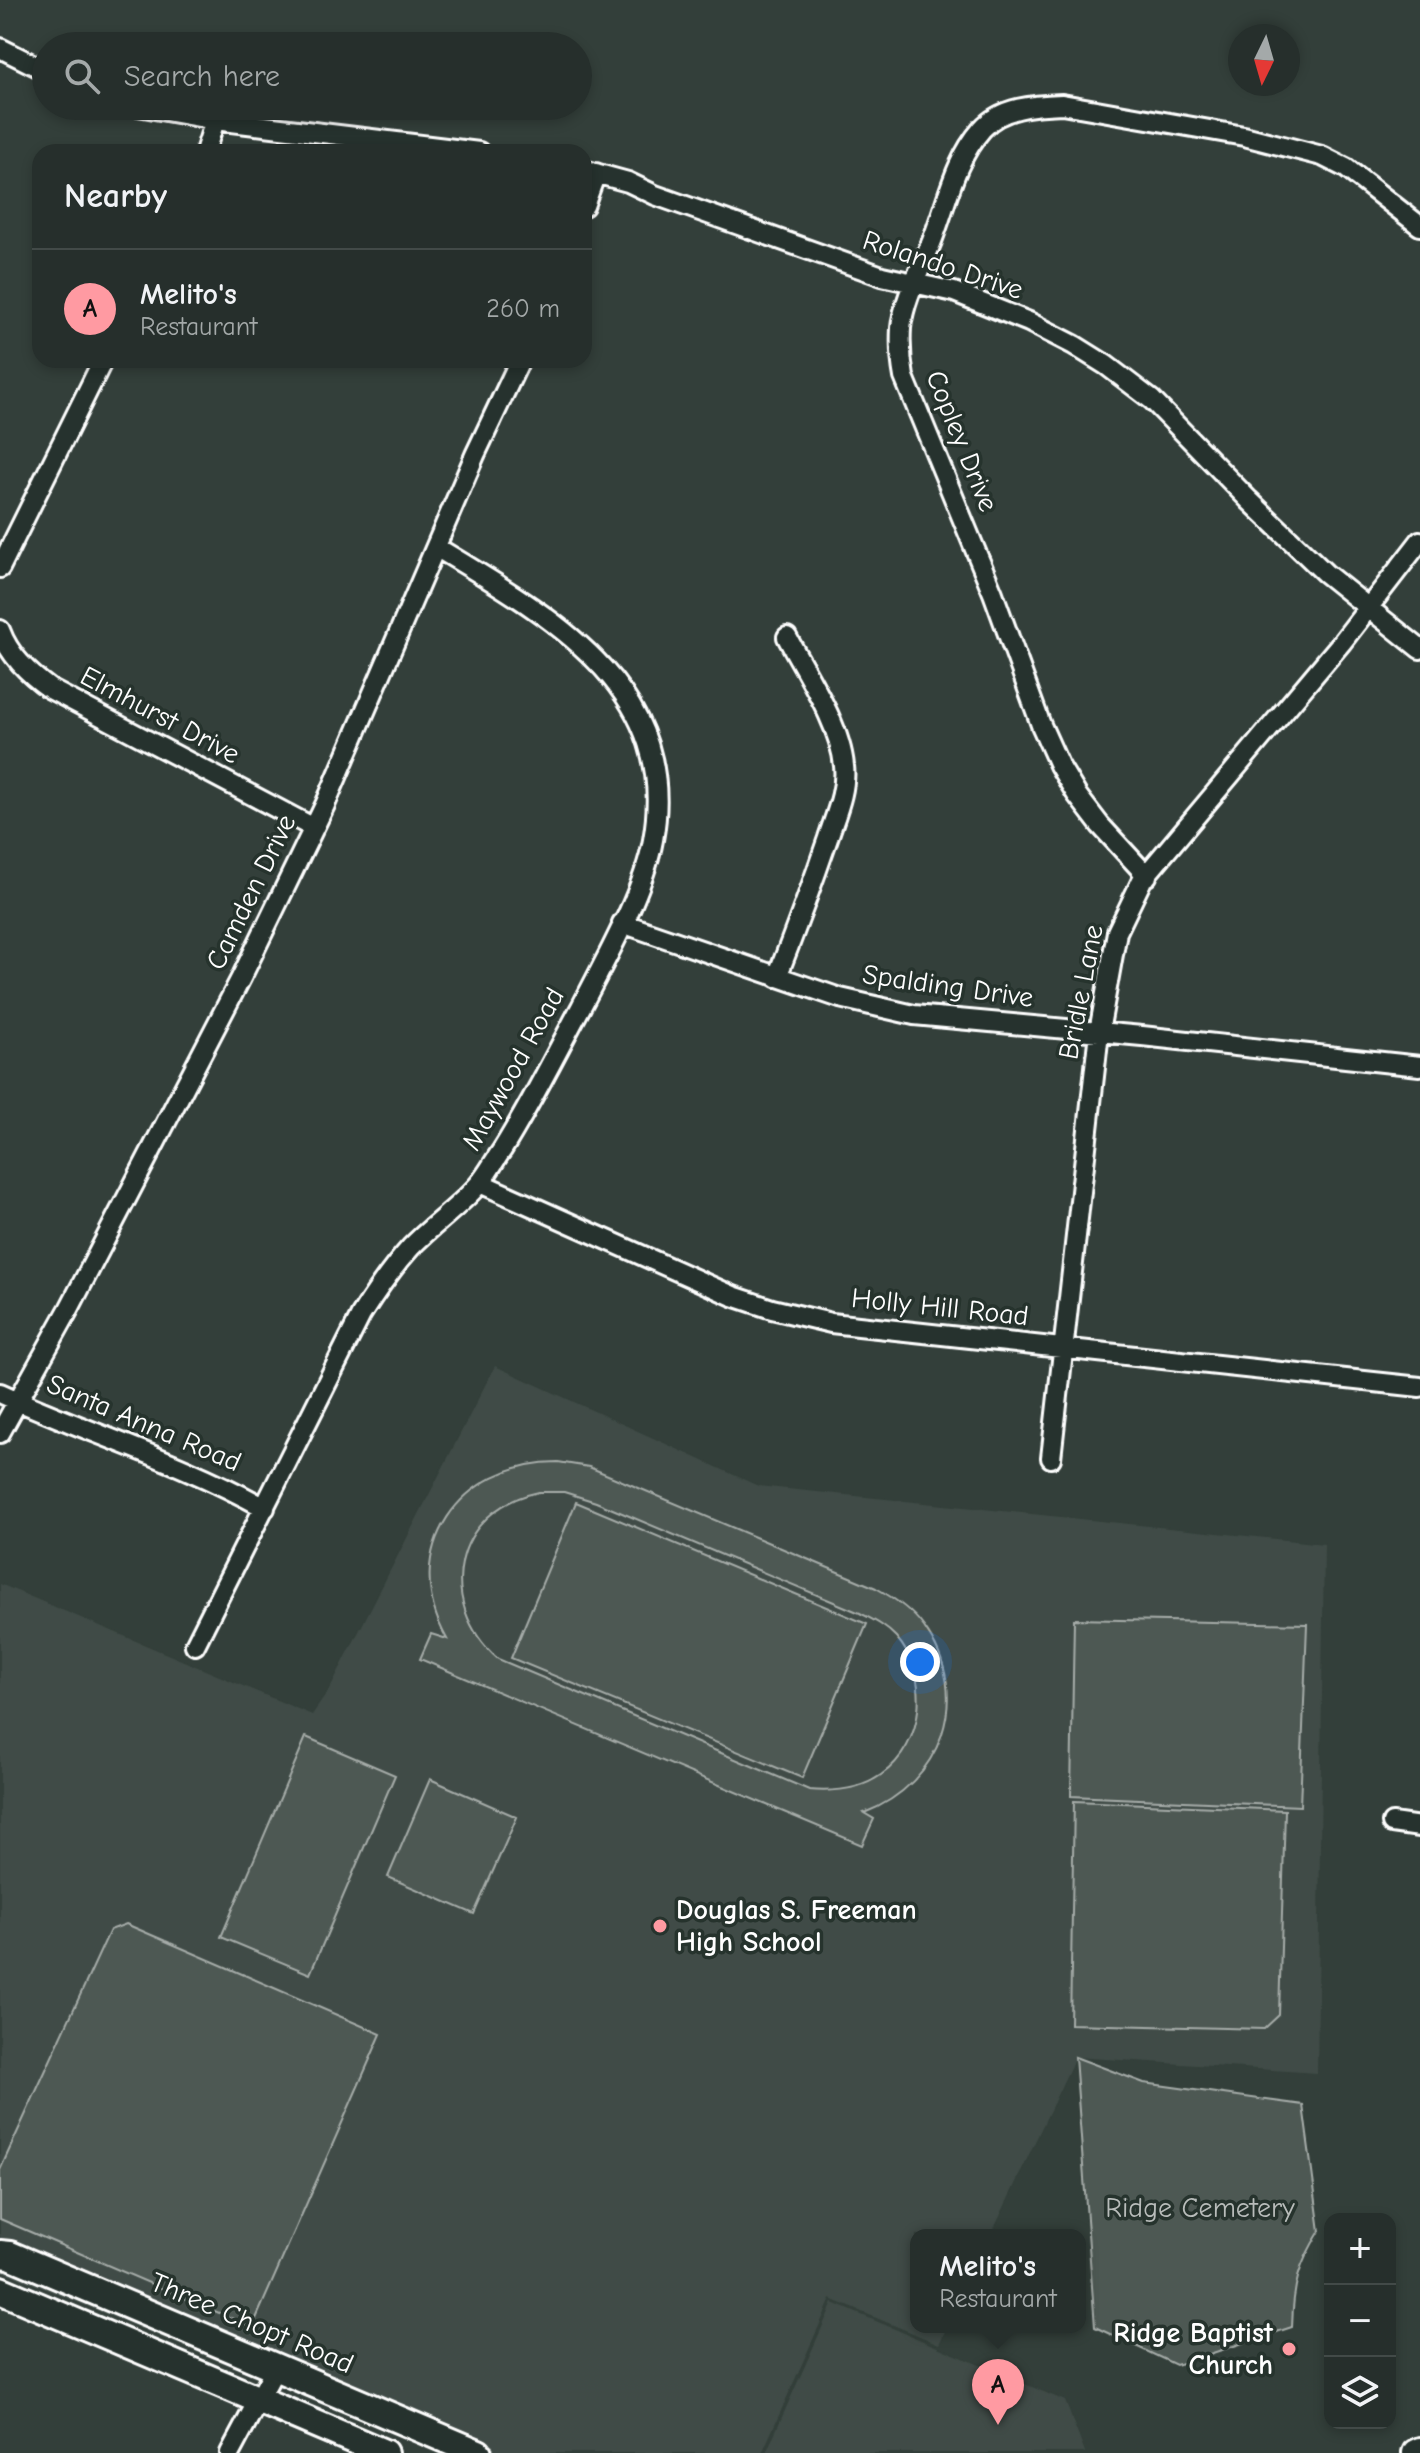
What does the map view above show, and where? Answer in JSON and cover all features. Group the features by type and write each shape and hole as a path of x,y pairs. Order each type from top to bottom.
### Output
{"main road":[{"name":"Three Chopt Road","path":"0,2254 10,2255 478,2453"},
{"path":"0,2290 384,2453"}],"street":[{"path":"0,48 32,64"},
{"name":"Copley Drive","path":"1147,876 1100,825 1059,765 1041,725 987,578 904,377 900,356 906,305 963,158 983,128 993,121 1014,110 1062,104 1244,136 1322,156 1346,168 1420,226"},
{"path":"208,144 215,120 413,144"},
{"name":"Rolando Drive","path":"592,173 882,276 954,292 1029,322 1106,365 1152,400 1325,573 1420,649"},
{"path":"0,568 99,368"},
{"name":"Camden Drive","path":"0,1433 241,978 314,828 516,368"},
{"name":"Bridle Lane","path":"1051,1458 1099,1032 1117,932 1131,900 1147,876 1369,609 1420,541"},
{"name":"Maywood Road","path":"195,1645 361,1315 381,1283 413,1245 480,1183 516,1127 622,923 653,842 657,808 652,753 641,720 629,699 610,675 565,633 491,580 436,547"},
{"name":"Elmhurst Drive","path":"0,630 16,658 31,675 50,689 314,828"},
{"path":"777,977 800,922 833,822 845,769 836,734 787,637"},
{"name":"Spalding Drive","path":"622,923 840,998 914,1015 1420,1066"},
{"name":"Holly Hill Road","path":"480,1183 733,1296 831,1323 1420,1387"},
{"name":"Santa Anna Road","path":"0,1393 160,1458 237,1492 265,1508"},
{"path":"1392,1823 1420,1827"},
{"path":"230,2453 276,2367"}],"shaded area":[{"name":"Douglas S. Freeman High School","path":"495,1366 758,1486 1324,1544 1317,2073 1075,2057 994,2229 910,2229 910,2332 831,2299 762,2453 440,2453 0,2270 0,1584 312,1715 328,1692"},
{"path":"833,2303 1065,2401 1085,2453 766,2453"},
{"name":"Douglas S. Freeman High School","path":"913,2333 944,2333 939,2344"}],"green space":[{"path":"558,1462 589,1467 876,1588 919,1621 939,1654 947,1681 947,1709 942,1735 930,1760 913,1781 891,1800 864,1813 874,1819 862,1845 420,1659 431,1634 447,1639 433,1606 430,1574 435,1544 447,1517 467,1495 493,1477 523,1466","holes":["539,1492 564,1492 596,1502 860,1613 888,1630 907,1653 915,1671 918,1690 914,1728 896,1762 873,1780 855,1787 809,1790 498,1659 478,1636 466,1612 460,1586 462,1561 471,1538 487,1518 510,1502"]},
{"path":"576,1502 867,1624 802,1778 511,1658"},
{"path":"1074,1619 1307,1624 1300,1806 1071,1796"},
{"path":"306,1737 395,1775 310,1974 221,1937"},
{"path":"430,1779 517,1817 474,1914 388,1877"},
{"path":"1074,1801 1285,1810 1279,2015 1264,2029 1070,2024"},
{"path":"126,1924 381,2034 255,2321 247,2325 0,2219 0,2170 110,1930"},
{"name":"Ridge Cemetery","path":"1075,2057 1144,2083 1303,2105 1320,2231 1298,2277 1292,2327 1176,2365 1095,2327"}],"place":[{"name":"Douglas S. Freeman High School","path":"660,1926"},
{"name":"Ridge Baptist Church","path":"1289,2349"},
{"name":"Melito's","path":"998,2425"}]}
